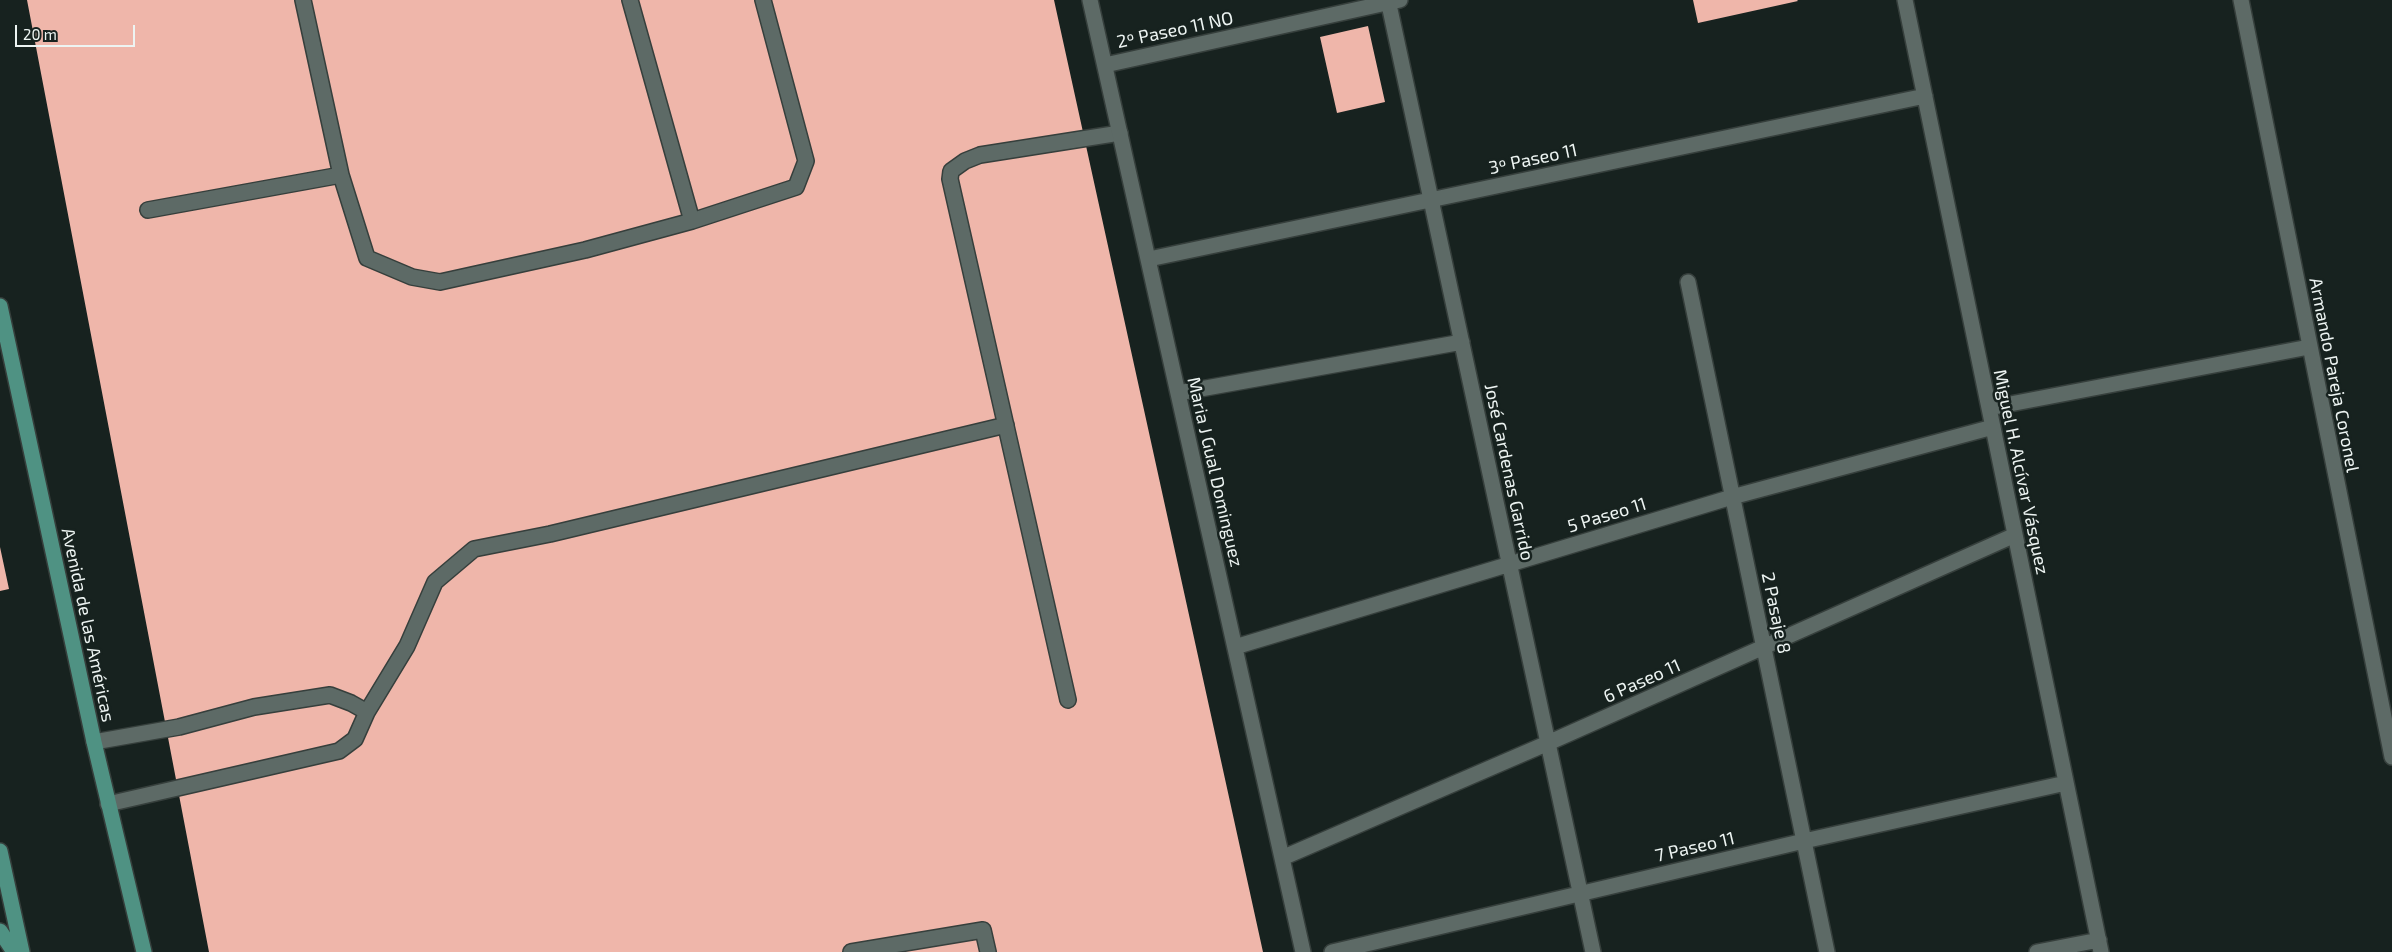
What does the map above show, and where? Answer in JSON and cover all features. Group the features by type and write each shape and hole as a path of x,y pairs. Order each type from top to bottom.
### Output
{"main road":[{"name":"Avenida de las Américas","path":"0,306 94,742 144,952"},
{"path":"0,851 22,952"},
{"path":"0,931 14,952"}],"street":[{"path":"303,0 341,175 367,258 412,277 440,282 585,250 692,221 796,187 806,161 763,0"},
{"path":"630,0 692,221"},
{"name":"Maria J Gual Dominguez","path":"1090,0 1303,952"},
{"name":"Miguel H. Alcívar Vásquez","path":"1905,0 2100,946"},
{"name":"Armando Pareja Coronel","path":"2241,0 2392,757"},
{"name":"2º Paseo 11 NO","path":"1105,65 1392,1"},
{"name":"José Cardenas Garrido","path":"1392,1 1431,199 1593,952"},
{"name":"3º Paseo 11","path":"1149,259 1925,96"},
{"path":"1068,700 950,179 951,172 965,161 980,155 1120,133"},
{"path":"148,210 341,175"},
{"name":"2 Pasaje 8","path":"1688,282 1827,952"},
{"path":"1178,393 1462,342"},
{"path":"1989,408 2309,347"},
{"path":"108,804 339,751 355,739 367,712 407,646 435,582 474,549 550,534 1006,426"},
{"name":"5 Paseo 11","path":"1235,647 1732,497 1993,427"},
{"name":"6 Paseo 11","path":"1282,858 1548,743 2015,535"},
{"path":"94,742 179,727 254,707 330,695 351,702 367,712"},
{"name":"7 Paseo 11","path":"1332,952 1804,841 2066,783"},
{"path":"851,952 983,930 988,952"},
{"path":"2038,952 2100,946"}],"building":[{"path":"27,0 1054,0 1263,952 209,952"},
{"path":"1693,0 1797,0 1798,1 1698,23"},
{"path":"1368,26 1385,102 1337,113 1320,37"},
{"path":"0,547 9,589 0,591"}]}
